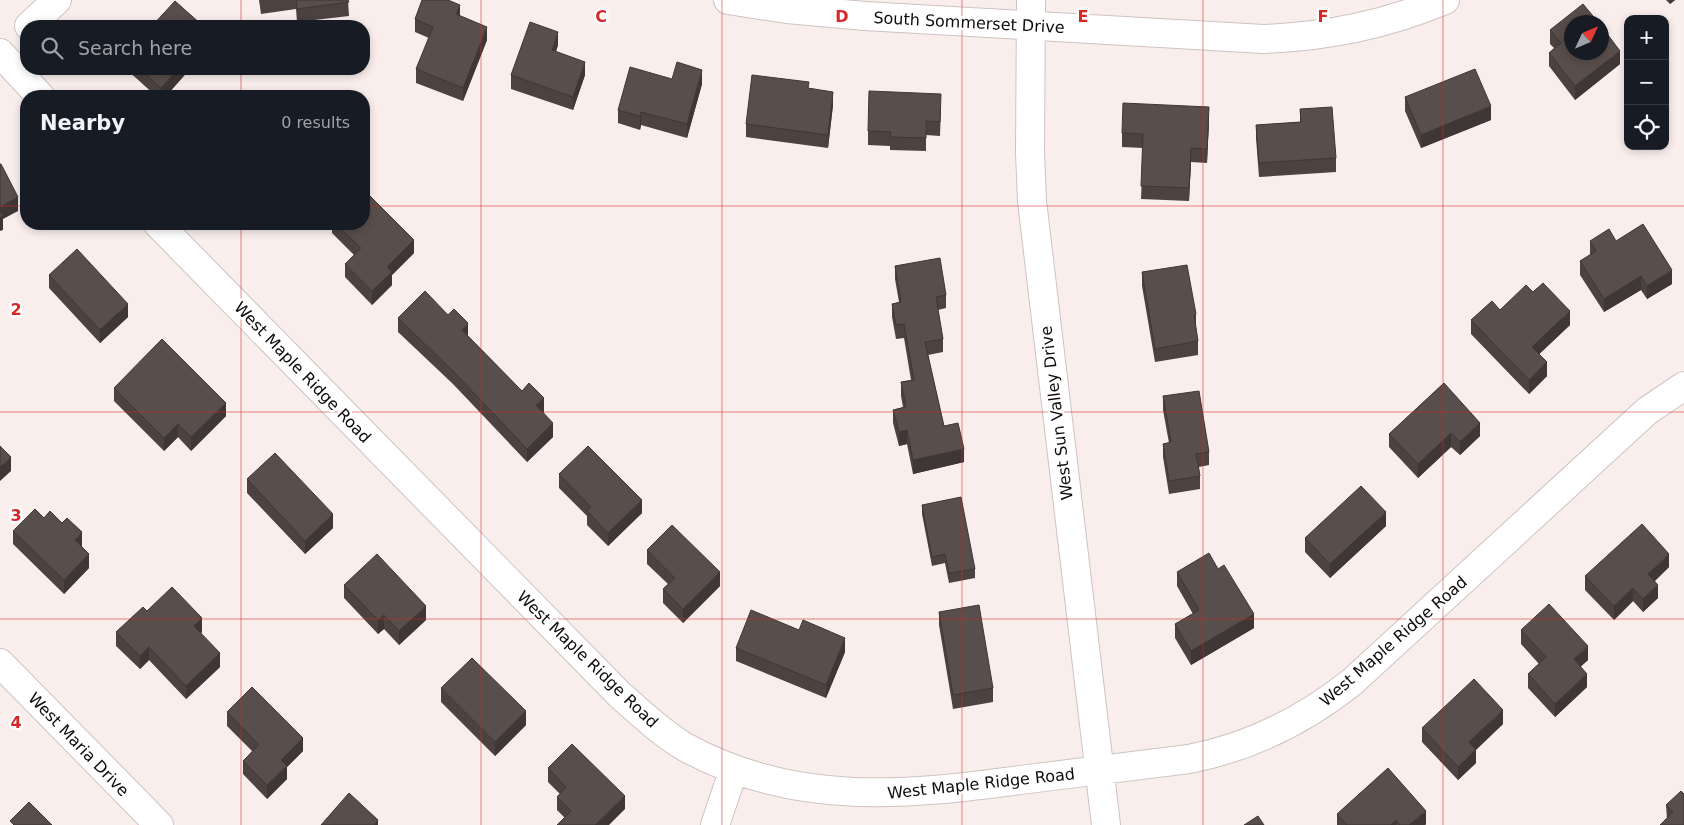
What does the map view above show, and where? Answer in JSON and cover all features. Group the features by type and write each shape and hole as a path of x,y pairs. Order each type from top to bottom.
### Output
{"street":[{"path":"35,20 57,0"},
{"name":"South Sommerset Drive","path":"728,0 787,10 1030,13 1264,39 1307,37 1355,30 1403,17 1445,0"},
{"name":"West Sun Valley Drive","path":"1030,13 1032,200 1106,825"},
{"path":"20,35 0,53 20,74"},
{"path":"20,75 34,90"},
{"name":"West Maple Ridge Road","path":"164,230 620,695 659,729 685,746 734,769 793,785 864,794 952,789 1216,754 1278,731 1326,703 1352,682 1647,411 1684,386"},
{"name":"West Maria Drive","path":"0,663 159,825"},
{"path":"715,825 734,769"}],"building":[{"path":"296,0 348,0 349,2 297,9"},
{"path":"422,0 448,0 460,5 456,14 487,27 463,88 416,69 433,27 415,19"},
{"path":"175,1 196,20 158,20"},
{"path":"1583,4 1592,15 1569,15"},
{"path":"1564,19 1564,60 1608,60 1575,86 1549,53 1561,43 1550,30"},
{"path":"530,22 558,32 552,50 585,62 573,97 511,75"},
{"path":"1609,36 1620,51 1609,60"},
{"path":"677,62 702,70 687,124 641,112 640,116 618,110 630,67 672,79"},
{"path":"1475,69 1491,106 1421,135 1405,97"},
{"path":"147,75 173,75 161,88"},
{"path":"752,75 809,82 808,88 833,92 828,135 746,124"},
{"path":"869,91 941,94 940,122 926,121 926,138 890,137 891,132 868,131"},
{"path":"1123,103 1209,107 1207,149 1191,148 1189,188 1141,186 1143,134 1122,133"},
{"path":"1332,107 1336,158 1259,163 1256,125 1301,122 1300,109"},
{"path":"0,164 18,197 0,207"},
{"path":"370,196 414,240 387,267 392,272 372,291 345,264 361,248 342,230 370,230"},
{"path":"1643,224 1672,270 1647,286 1641,276 1604,299 1580,261 1596,251 1590,241 1609,229 1616,241"},
{"path":"77,249 128,304 100,330 49,275"},
{"path":"940,258 946,295 936,297 943,339 925,342 944,426 958,423 964,449 913,460 907,430 899,432 893,410 906,407 901,382 914,380 904,324 896,325 892,304 901,302 895,266"},
{"path":"1187,265 1196,314 1194,315 1198,341 1155,349 1142,272"},
{"path":"1543,283 1570,311 1532,347 1547,362 1529,380 1471,320 1492,301 1500,310 1526,285 1533,292"},
{"path":"425,291 448,315 454,309 468,323 462,330 522,391 529,383 544,398 536,405 553,423 527,449 453,371 398,318"},
{"path":"162,339 226,403 191,437 178,424 164,438 114,388"},
{"path":"1444,383 1480,423 1460,442 1451,433 1418,464 1389,434"},
{"path":"1199,391 1209,452 1196,454 1200,476 1169,481 1163,444 1171,442 1163,396"},
{"path":"0,446 11,457 0,467"},
{"path":"588,446 642,500 608,533 587,511 591,507 559,474"},
{"path":"275,453 333,514 305,541 247,479"},
{"path":"1361,486 1386,512 1330,564 1305,538"},
{"path":"961,497 975,569 949,573 945,554 932,557 922,505"},
{"path":"35,509 44,518 50,511 62,523 67,518 82,532 75,540 89,554 64,580 13,531"},
{"path":"1642,524 1669,554 1648,574 1658,585 1643,599 1633,588 1614,606 1585,576"},
{"path":"672,525 720,572 683,609 663,589 675,578 647,550"},
{"path":"1209,553 1218,569 1224,565 1254,614 1191,651 1175,624 1199,610 1177,572"},
{"path":"377,554 426,606 399,631 384,615 378,620 344,585"},
{"path":"172,587 202,618 194,626 220,653 186,686 149,647 140,656 116,632 143,607 147,611"},
{"path":"1549,604 1588,646 1574,659 1587,674 1555,704 1528,674 1546,657 1521,630"},
{"path":"979,605 993,688 953,695 939,612"},
{"path":"751,610 799,630 803,620 845,638 826,685 736,648"},
{"path":"472,658 526,711 495,742 441,688"},
{"path":"1474,679 1503,710 1469,742 1476,750 1458,767 1422,728"},
{"path":"252,687 303,738 281,760 287,766 267,785 243,761 259,745 227,712"},
{"path":"572,744 625,796 595,825 557,825 571,811 557,797 566,787 548,768"},
{"path":"1388,768 1426,811 1409,825 1400,825 1396,820 1391,825 1347,825 1337,814"},
{"path":"1681,791 1684,794 1684,825 1660,825 1673,812 1666,805"},
{"path":"349,793 378,820 374,825 321,825"},
{"path":"29,802 52,825 14,825 10,821"},
{"path":"1258,816 1264,825 1244,825"}]}
